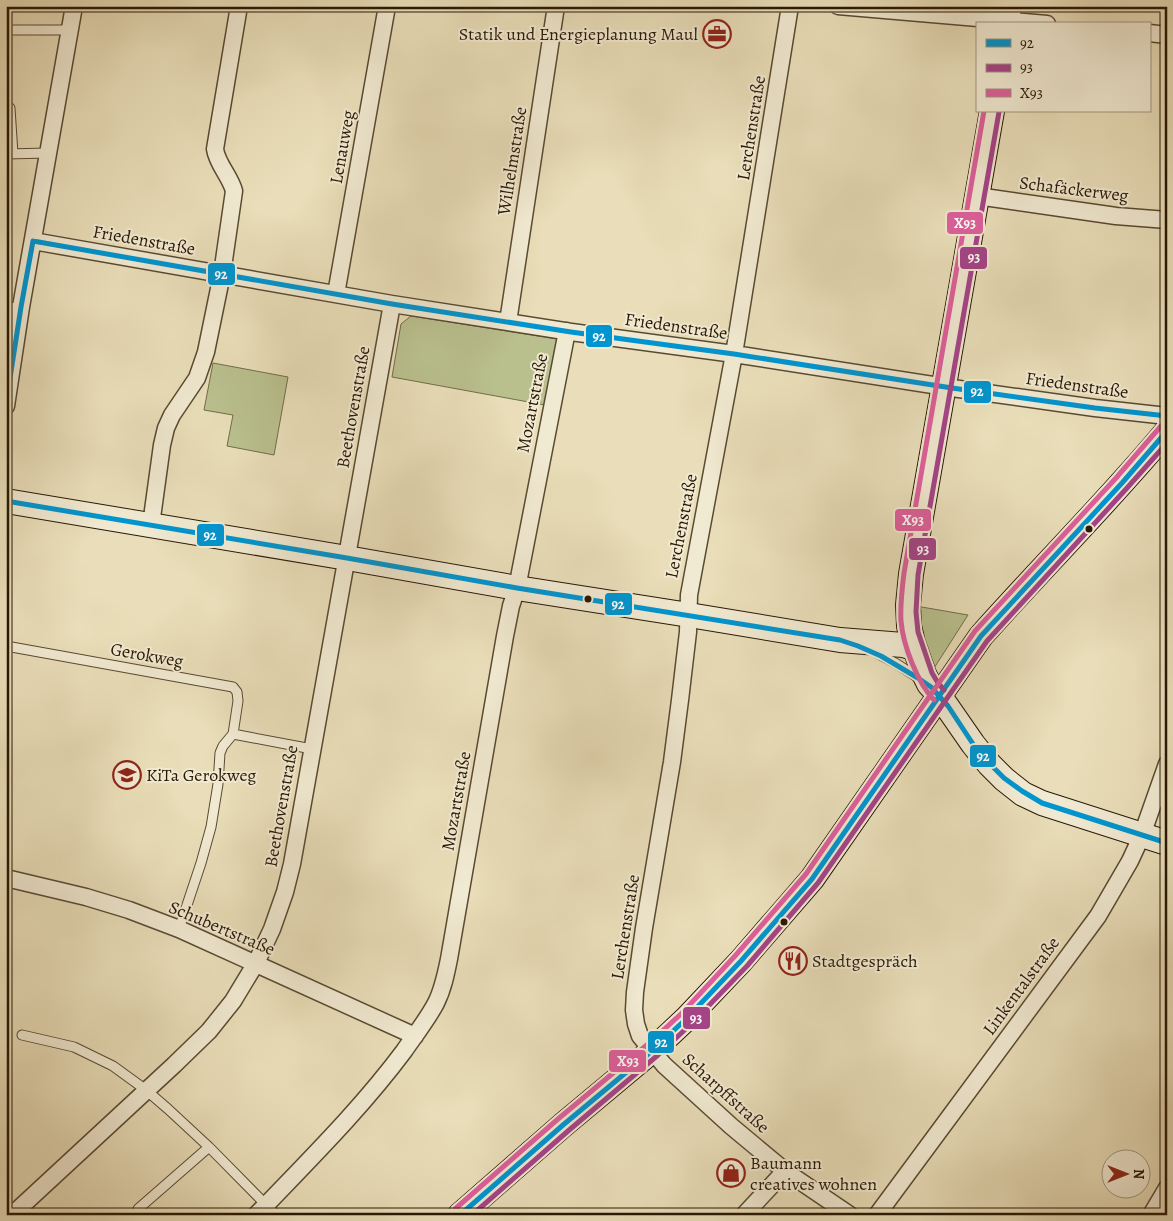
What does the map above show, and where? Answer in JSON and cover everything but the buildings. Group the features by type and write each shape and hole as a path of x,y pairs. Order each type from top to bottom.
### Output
{"main road":[{"path":"992,112 911,574 908,605 909,626 924,674 973,744 1004,779 1023,794 1042,803 1074,815 1167,843"},
{"path":"460,1215 653,1050 687,1018 741,961 812,879 934,690 1167,431"},
{"path":"6,500 517,588 840,640 903,645 916,651"}],"street":[{"path":"6,406 14,307 33,241 74,6"},
{"path":"151,525 166,428 172,415 196,378 206,352 222,274 234,191 232,183 214,149 239,6"},
{"name":"Lenauweg","path":"336,294 387,6"},
{"name":"Wilhelmstraße","path":"508,322 556,6"},
{"name":"Lerchenstraße","path":"653,1050 640,1036 636,1024 634,1010 635,992 673,753 689,615 689,595 734,354 790,6"},
{"path":"838,6 1008,17 1036,22"},
{"path":"1150,33 1167,35"},
{"name":"Schafäckerweg","path":"977,196 1116,216 1167,220"},
{"name":"Friedenstraße","path":"33,241 392,304 508,322 734,354 944,387 1123,412 1167,416"},
{"name":"Beethovenstraße","path":"12,1215 208,1031 232,1001 256,964 272,929 285,892 292,864 392,304"},
{"name":"Mozartstraße","path":"266,1211 388,1073 436,1004 444,982 505,636 517,588 567,331"},
{"name":"Linkentalstraße","path":"878,1215 1098,916 1142,835 1167,764"},
{"name":"Schubertstraße","path":"6,878 86,897 129,910 178,929 414,1036"},
{"name":"Scharpffstraße","path":"653,1050 664,1065 724,1120 785,1171 850,1215"},
{"path":"744,1215 785,1171"},
{"path":"1151,1215 1167,1188"}],"lane":[{"path":"6,30 70,30"},
{"path":"10,108 10,154 48,153"},
{"path":"840,640 873,651 934,690"},
{"name":"Gerokweg","path":"6,646 233,687 237,692 238,701 233,734 220,753 218,784 211,827 199,871 178,929"},
{"path":"233,734 312,749"},
{"path":"22,1035 74,1047 113,1066 146,1090 209,1147 266,1211"},
{"path":"138,1209 209,1147"}],"green space":[{"path":"411,316 558,339 545,405 392,377 401,324"},
{"path":"213,363 288,377 274,455 227,446 233,415 204,410"},
{"path":"916,606 968,615 929,676"}],"transit line":[{"name":"X93","path":"934,700 922,683 908,652 902,631 901,597 984,112"},
{"name":"93","path":"944,690 932,673 918,632 916,612 918,575 999,112"},
{"name":"92","path":"33,241 392,304 571,332 734,354 952,388 1167,416"},
{"name":"92","path":"6,404 33,241"},
{"name":"X93","path":"455,1209 648,1044 682,1013 735,956 806,874 975,631 1116,478 1161,426"},
{"name":"92","path":"460,1215 653,1050 687,1018 741,961 812,879 981,636 1122,483 1167,431"},
{"name":"93","path":"472,1215 658,1055 747,966 818,883 987,641 1167,443"},
{"name":"92","path":"6,501 517,588 840,640 881,656 931,687 948,706 973,744 988,762 1004,778 1022,791 1042,803 1167,843"}],"place":[{"name":"Statik und Energieplanung Maul","path":"717,34"},
{"name":"KiTa Gerokweg","path":"127,775"},
{"name":"Stadtgespräch","path":"793,961"},
{"name":"Baumann creatives wohnen","path":"731,1173"}]}
